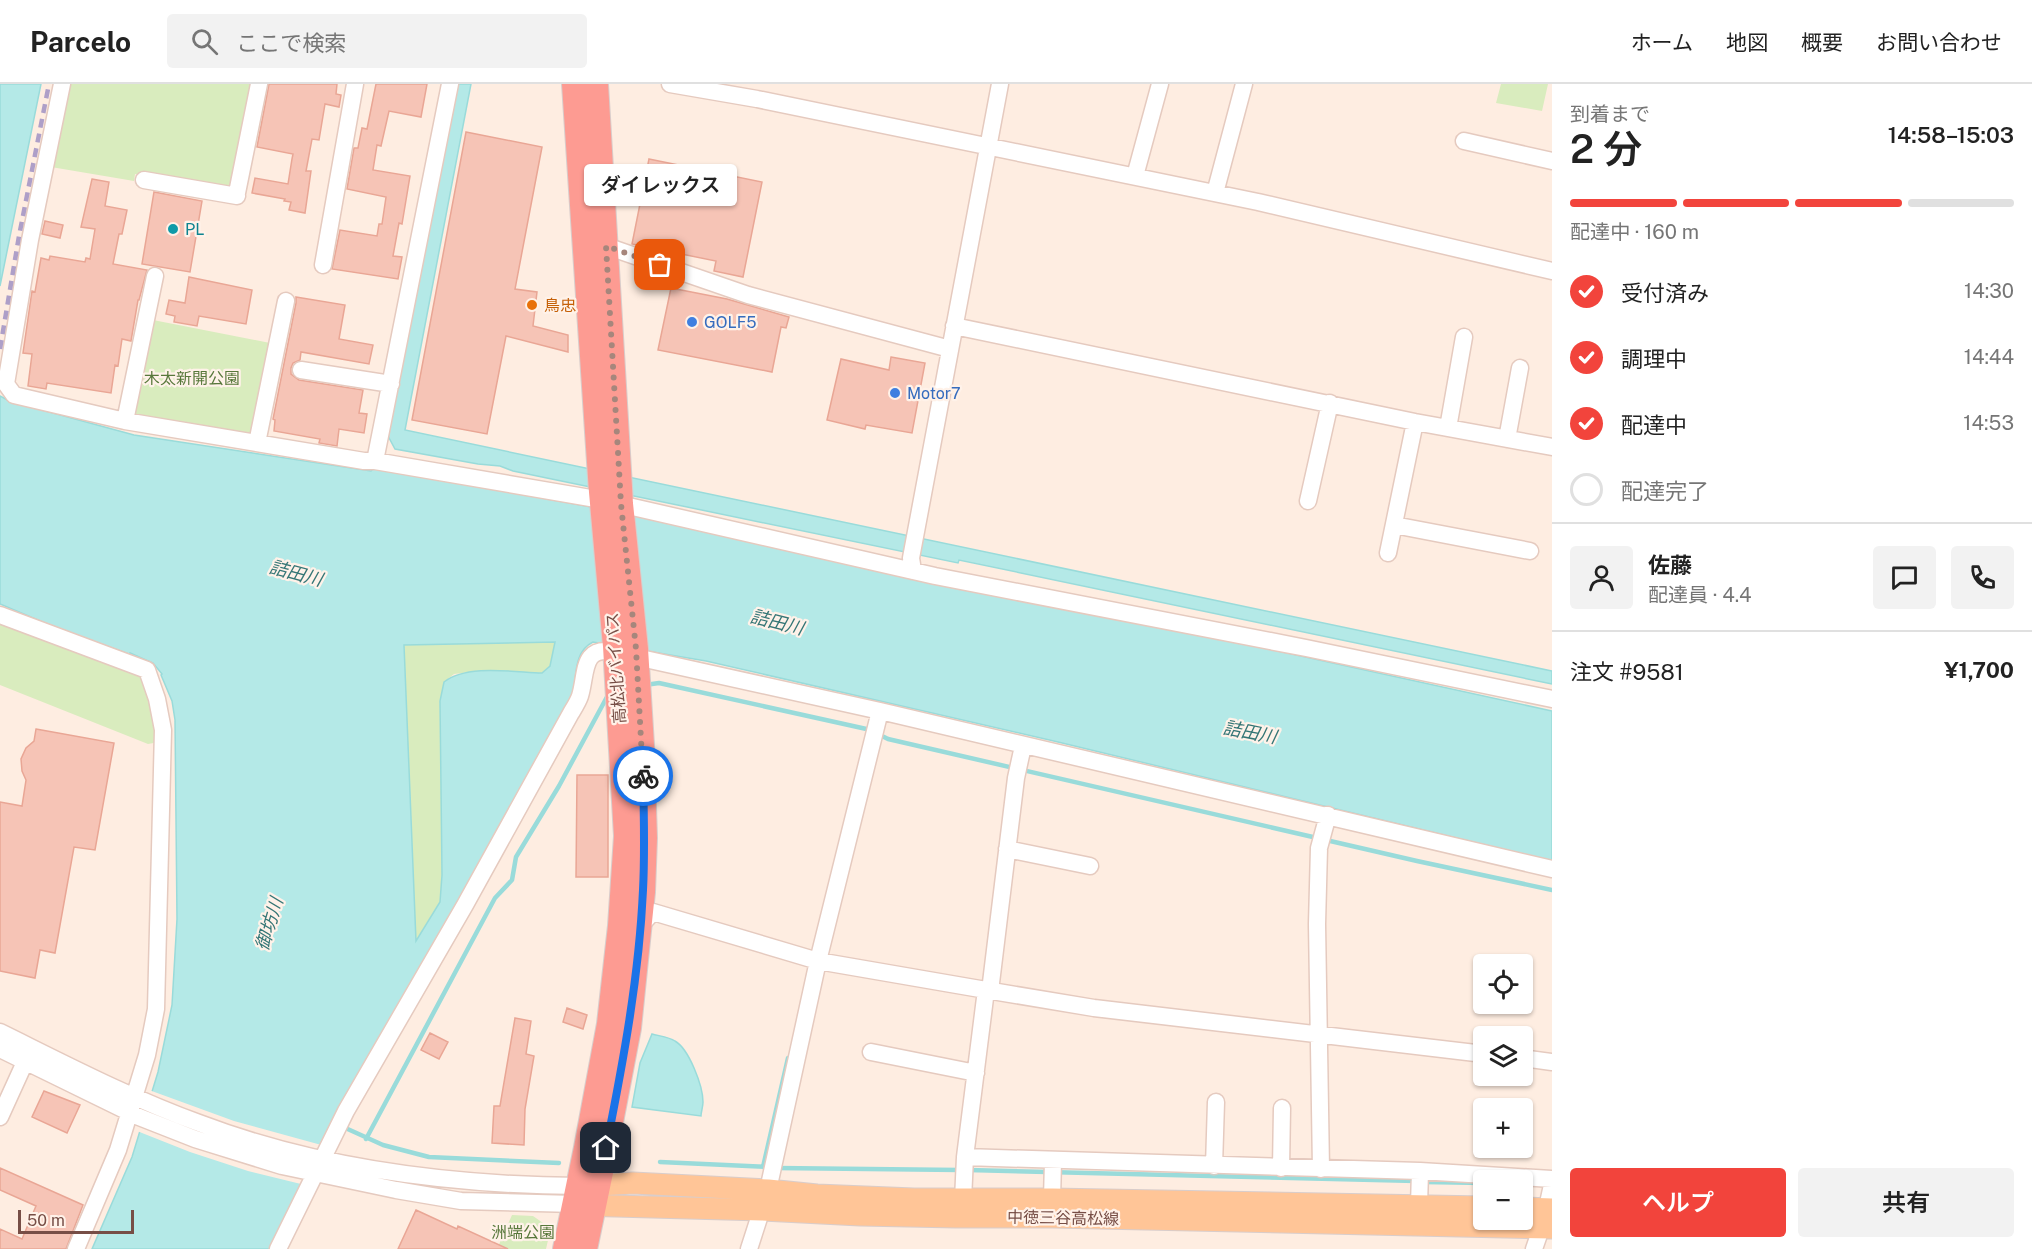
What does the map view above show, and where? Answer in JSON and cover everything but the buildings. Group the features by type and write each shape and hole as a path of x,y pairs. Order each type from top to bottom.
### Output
{"highway":[{"name":"高松北バイパス","path":"565,1249 587,1195 629,1028 640,926 645,838 632,744 626,653 574,84"},
{"name":"高松北バイパス","path":"596,84 606,246 609,464"},
{"name":"高松北バイパス","path":"585,1249 587,1195 616,975 632,744"}],"main road":[{"name":"中徳三谷高松線","path":"587,1195 633,1183 769,1183 817,1195 964,1190 1053,1191 1419,1199 1473,1206"},
{"name":"中徳三谷高松線","path":"769,1183 860,1215 1548,1218"},
{"path":"1533,1212 1548,1218"}],"street":[{"path":"62,84 30,240 6,384 14,395 125,421 612,502 1552,699"},
{"path":"144,180 237,195 259,84"},
{"path":"323,265 355,84"},
{"path":"375,461 450,84"},
{"path":"670,84 757,99 1215,193 1552,271"},
{"path":"912,565 915,538 1000,84"},
{"path":"1136,177 1160,84"},
{"path":"1215,193 1244,84"},
{"path":"1464,141 1552,161"},
{"path":"606,246 748,295 950,349"},
{"path":"125,421 155,276"},
{"path":"257,443 285,301"},
{"path":"954,326 1415,422 1552,447"},
{"path":"1448,428 1464,337"},
{"path":"1507,439 1520,368"},
{"path":"300,370 391,384"},
{"path":"1308,501 1330,403"},
{"path":"1388,553 1415,422"},
{"path":"1394,525 1530,551"},
{"path":"0,615 147,670 157,699 163,730 164,763 156,1009 137,1107 76,1249"},
{"path":"278,1249 345,1111 460,915 571,713 580,696 587,662 594,653 605,650 626,653 1022,752 1326,823 1552,869"},
{"path":"749,1249 769,1183 811,959 878,717"},
{"path":"964,1190 965,1157 975,1073 1016,778 1022,752"},
{"path":"1321,1168 1317,924 1320,848 1326,823"},
{"path":"1007,849 1090,866"},
{"path":"640,926 653,912 811,959 988,990 1094,1008 1473,1053"},
{"path":"0,1032 137,1107"},
{"path":"0,1049 25,1062 137,1107 172,1113 317,1166 587,1195"},
{"path":"871,1052 975,1073"},
{"path":"1533,1059 1552,1062"},
{"path":"0,1117 25,1062"},
{"path":"1214,1166 1216,1102"},
{"path":"1281,1168 1282,1108"},
{"path":"965,1157 1420,1171 1552,1179"},
{"path":"1053,1161 1053,1191"},
{"path":"1419,1199 1420,1171"},
{"path":"1534,1249 1548,1218 1552,1185"}],"green space":[{"path":"67,84 254,84 233,192 135,174 134,181 51,167"},
{"path":"1501,84 1548,84 1542,111 1496,103"},
{"name":"木太新開公園","path":"153,320 270,343 251,438 134,418"},
{"path":"0,622 145,678 159,742 148,744 0,685"},
{"path":"555,642 550,666 542,673 479,671 454,674 444,682 440,701 442,875 440,902 415,942 404,645"},
{"name":"洲端公園","path":"512,1215 533,1216 546,1225 549,1236 546,1249 497,1249"}],"water":[{"path":"0,84 41,84 0,286"},
{"path":"457,84 471,84 405,430 1552,671 1552,684 959,560 958,563 513,471 500,466 395,449 388,436"},
{"path":"0,396 9,401 134,435 371,471 374,468 586,506 913,571 1552,711 1552,861 1058,742 706,661 593,642 587,646 579,658 573,696 270,1249 92,1249 132,1157 158,1072 172,1005 177,919 175,720 172,701 162,674 153,663 59,629 0,604","holes":["555,642 550,666 542,673 477,671 454,676 444,682 440,701 442,875 440,902 416,941 404,645"]},
{"path":"652,1034 673,1040 685,1052 701,1087 703,1102 701,1116 632,1107 640,1063"}],"pier":[{"path":"149,1090 234,1121 325,1146 305,1185 248,1171 137,1131"}],"waterway":[{"path":"645,685 659,683 871,730"},
{"path":"366,1139 495,898 512,880 516,857 559,786 608,695"},
{"path":"878,734 888,739 1552,890"},
{"path":"763,1167 788,1058"},
{"path":"341,1126 383,1145 429,1157 559,1163"},
{"path":"660,1162 768,1167"},
{"path":"776,1168 960,1170"},
{"path":"968,1170 1416,1181"},
{"path":"1424,1182 1473,1183"}],"railway":[{"path":"0,349 19,236 49,84"}],"way so far":[{"path":"643,776 636,649 621,504 606,246 660,265"}],"place":[{"name":"PL","path":"173,229"},
{"name":"ダイレックス","path":"660,265"},
{"name":"鳥忠","path":"532,305"},
{"name":"GOLF5","path":"692,322"},
{"name":"Motor7","path":"895,393"}],"route":[{"path":"606,1148 629,1028 635,978 643,892 645,838 643,776"}],"water label":[{"name":"詰田川","path":"296,573"},
{"name":"詰田川","path":"777,622"},
{"name":"詰田川","path":"1250,732"},
{"name":"御坊川","path":"269,924"}]}
